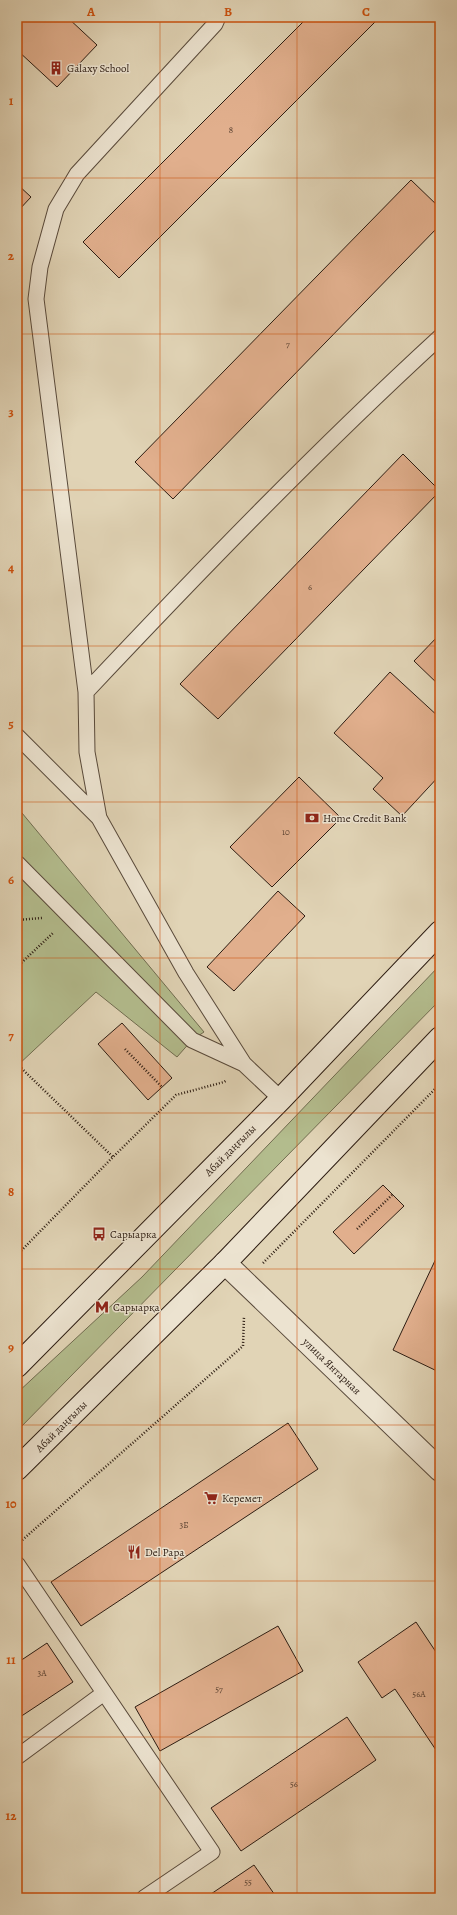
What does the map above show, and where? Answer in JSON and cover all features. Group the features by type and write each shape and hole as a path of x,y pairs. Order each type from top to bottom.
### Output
{"main road":[{"name":"Абай даңғылы","path":"17,1366 281,1099 440,932"},
{"name":"Абай даңғылы","path":"17,1469 225,1263 440,1038"},
{"name":"улица Янтарная","path":"225,1263 440,1470"}],"lane":[{"path":"99,818 87,752 86,692 36,299 40,268 56,209 77,174 215,24 218,17"},
{"path":"86,692 215,556 384,388 440,337"},
{"path":"17,736 99,818 186,973 244,1064 281,1099"},
{"path":"17,863 192,1040 244,1064"},
{"path":"17,1564 212,1852 144,1898"},
{"path":"17,1757 104,1693"}],"path":[{"path":"17,967 70,917"},
{"path":"125,1049 162,1087"},
{"path":"17,1064 113,1157"},
{"path":"17,1255 176,1095 224,1082"},
{"path":"17,1545 243,1346 244,1282 440,1084"},
{"path":"357,1229 392,1195"}],"green space":[{"path":"17,807 204,1032 192,1040 177,1057 96,992 17,1066"},
{"path":"440,965 440,1000 17,1431 17,1393 142,1277"}],"building":[{"name":"Galaxy School","path":"17,17 67,17 97,45 57,87 17,50"},
{"path":"308,17 380,17 119,278 83,242"},
{"path":"411,180 440,208 440,225 173,499 135,462"},
{"path":"17,184 31,197 17,212"},
{"path":"403,454 440,491 218,719 180,684"},
{"path":"440,634 440,686 414,661"},
{"path":"390,672 440,718 440,775 402,816 373,789 383,778 334,733"},
{"path":"299,777 341,818 272,887 230,847"},
{"path":"278,891 305,916 234,991 207,967"},
{"path":"122,1023 172,1078 148,1100 98,1044"},
{"path":"383,1185 404,1206 354,1254 333,1232"},
{"path":"440,1250 440,1365 437,1371 393,1350"},
{"path":"288,1423 318,1469 81,1626 51,1582"},
{"path":"416,1622 440,1658 440,1756 395,1689 382,1698 358,1662"},
{"path":"278,1626 303,1671 160,1751 135,1707"},
{"path":"47,1643 73,1682 17,1719 17,1663"},
{"path":"347,1717 376,1760 241,1851 211,1808"},
{"path":"254,1865 277,1898 205,1898"}],"place":[{"name":"Galaxy School","path":"56,68"},
{"name":"Home Credit Bank","path":"312,818"},
{"name":"Сарыарка","path":"99,1234"},
{"name":"Сарыарқа","path":"102,1307"},
{"name":"Керемет","path":"211,1498"},
{"name":"Del Papa","path":"134,1552"}]}
